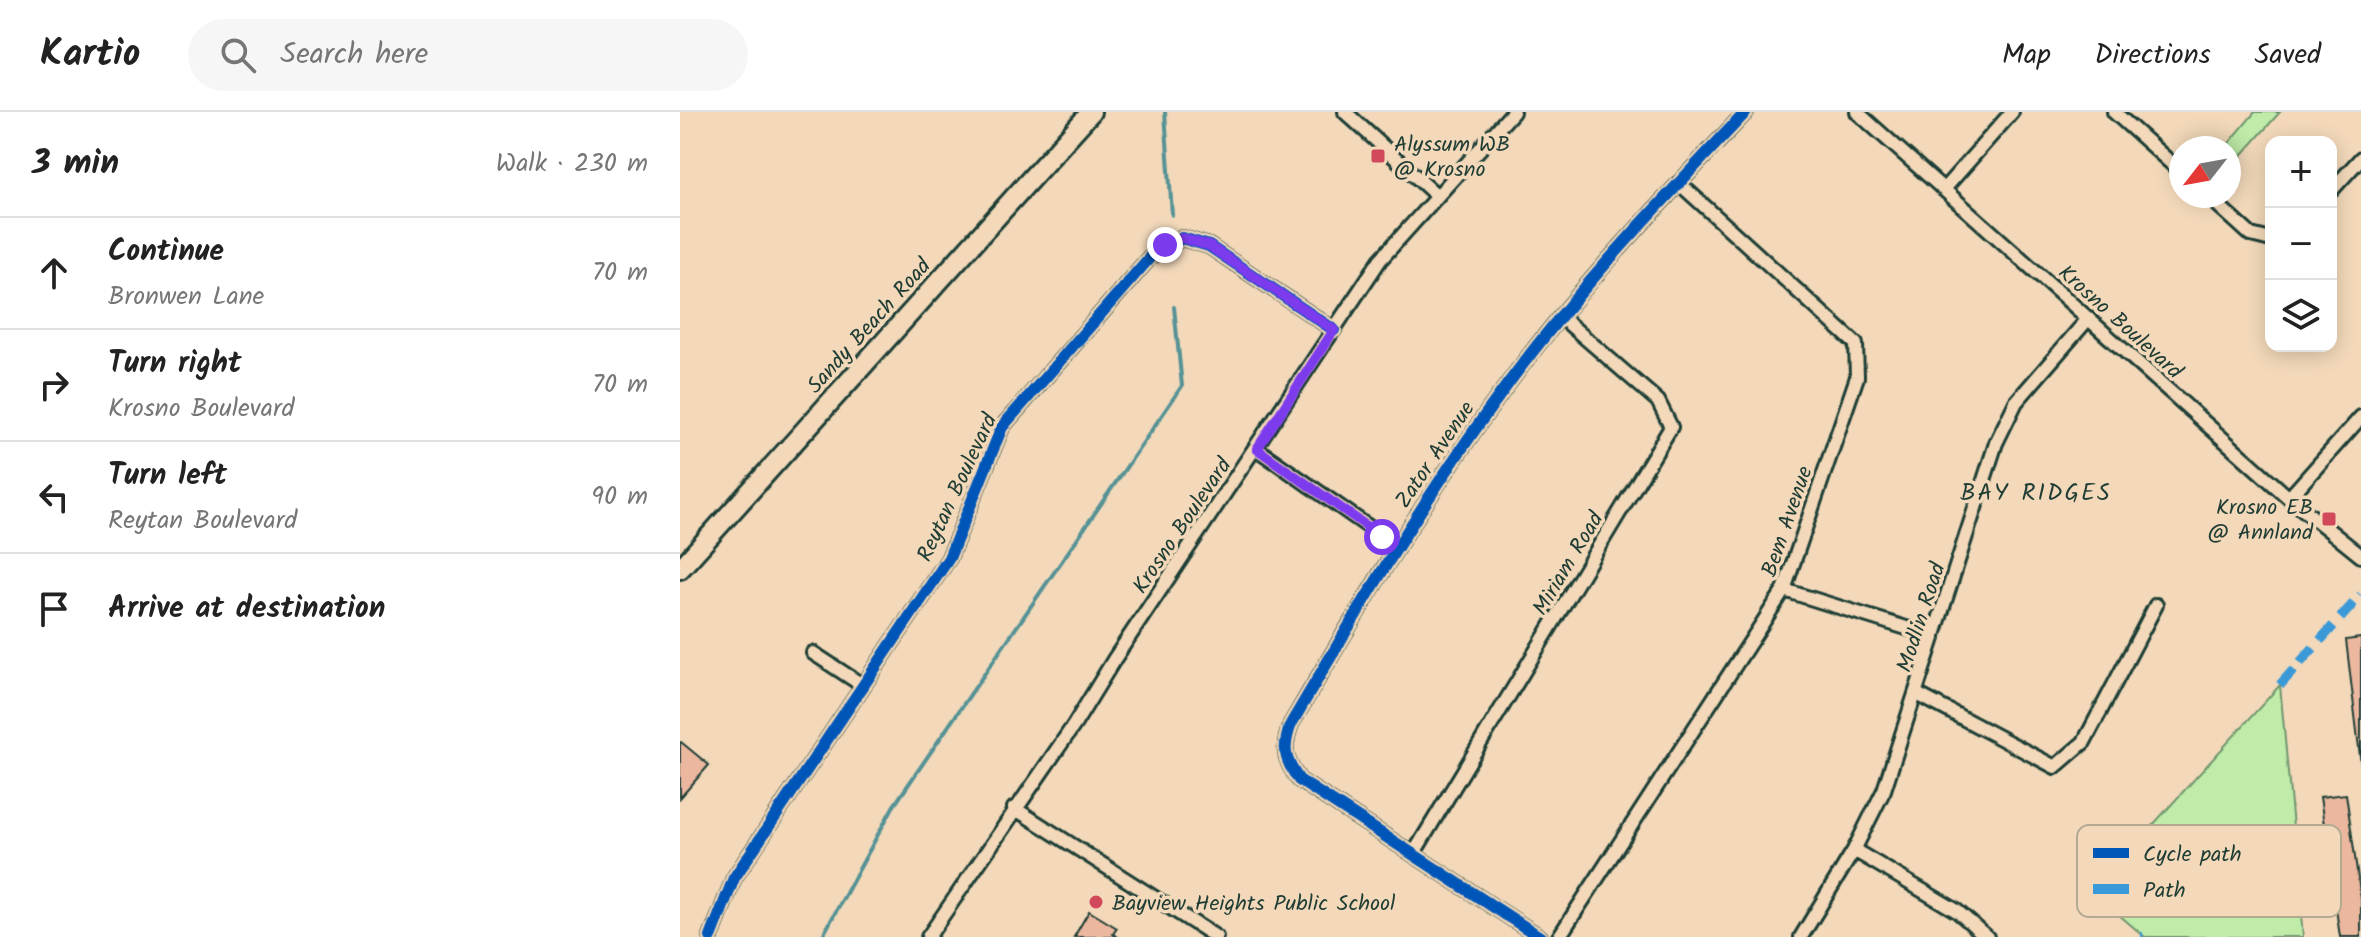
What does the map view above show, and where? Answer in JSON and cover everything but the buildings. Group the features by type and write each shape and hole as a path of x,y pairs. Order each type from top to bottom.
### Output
{"street":[{"name":"Sandy Beach Road","path":"680,569 1091,112"},
{"path":"1345,112 1436,195"},
{"name":"Krosno Boulevard","path":"928,937 1074,725 1115,658 1380,260 1513,112"},
{"name":"Zator Avenue","path":"1540,937 1299,780 1285,760 1291,724 1396,546 1499,395 1561,317 1746,112"},
{"name":"Krosno Boulevard","path":"1857,112 2289,498 2361,556"},
{"path":"1945,188 2012,112"},
{"path":"2114,112 2169,161"},
{"path":"2125,122 2135,112"},
{"path":"2337,184 2361,158"},
{"name":"Bem Avenue","path":"1559,937 1784,590 1857,377 1856,344 1679,183"},
{"path":"2221,208 2251,235 2265,238"},
{"name":"Reytan Boulevard","path":"711,937 734,878 949,558 1002,427 1151,256 1165,245 1182,238 1209,246 1334,330"},
{"name":"Miriam Road","path":"1414,853 1671,427 1658,401 1561,317"},
{"name":"Modlin Road","path":"1801,937 1854,850 1884,790 1996,443 2016,402 2087,320"},
{"path":"2289,498 2361,417"},
{"path":"1257,449 1396,546"},
{"path":"1784,590 1932,636"},
{"path":"1917,694 2055,767 2084,742 2156,605"},
{"path":"813,653 862,685"},
{"path":"1014,808 1216,937"},
{"path":"1854,850 1957,911 1987,937"}],"green space":[{"path":"2255,112 2280,112 2241,156 2241,136 2235,136"},
{"path":"2280,685 2293,825 2153,825"},
{"path":"2121,917 2301,917 2303,937 2145,937"}],"waterway":[{"path":"1165,112 1172,215"},
{"path":"822,937 893,807 1182,386 1174,307"}],"marked path":[{"path":"2280,685 2361,595"}],"cycle path":[{"path":"1540,937 1299,780 1286,753 1288,732 1391,557 1499,396 1587,286 1746,112"},
{"path":"711,937 734,878 949,558 1002,427 1151,256 1182,238 1209,246 1334,330"}],"place":[{"name":"Alyssum WB @ Krosno","path":"1378,156"},
{"name":"Krosno EB @ Annland","path":"2329,519"},
{"name":"Bayview Heights Public School","path":"1096,902"}],"district":[{"name":"BAY RIDGES","path":"2036,492"}],"route":[{"path":"1165,245 1182,238 1209,246 1334,330 1257,449 1382,537"}]}
